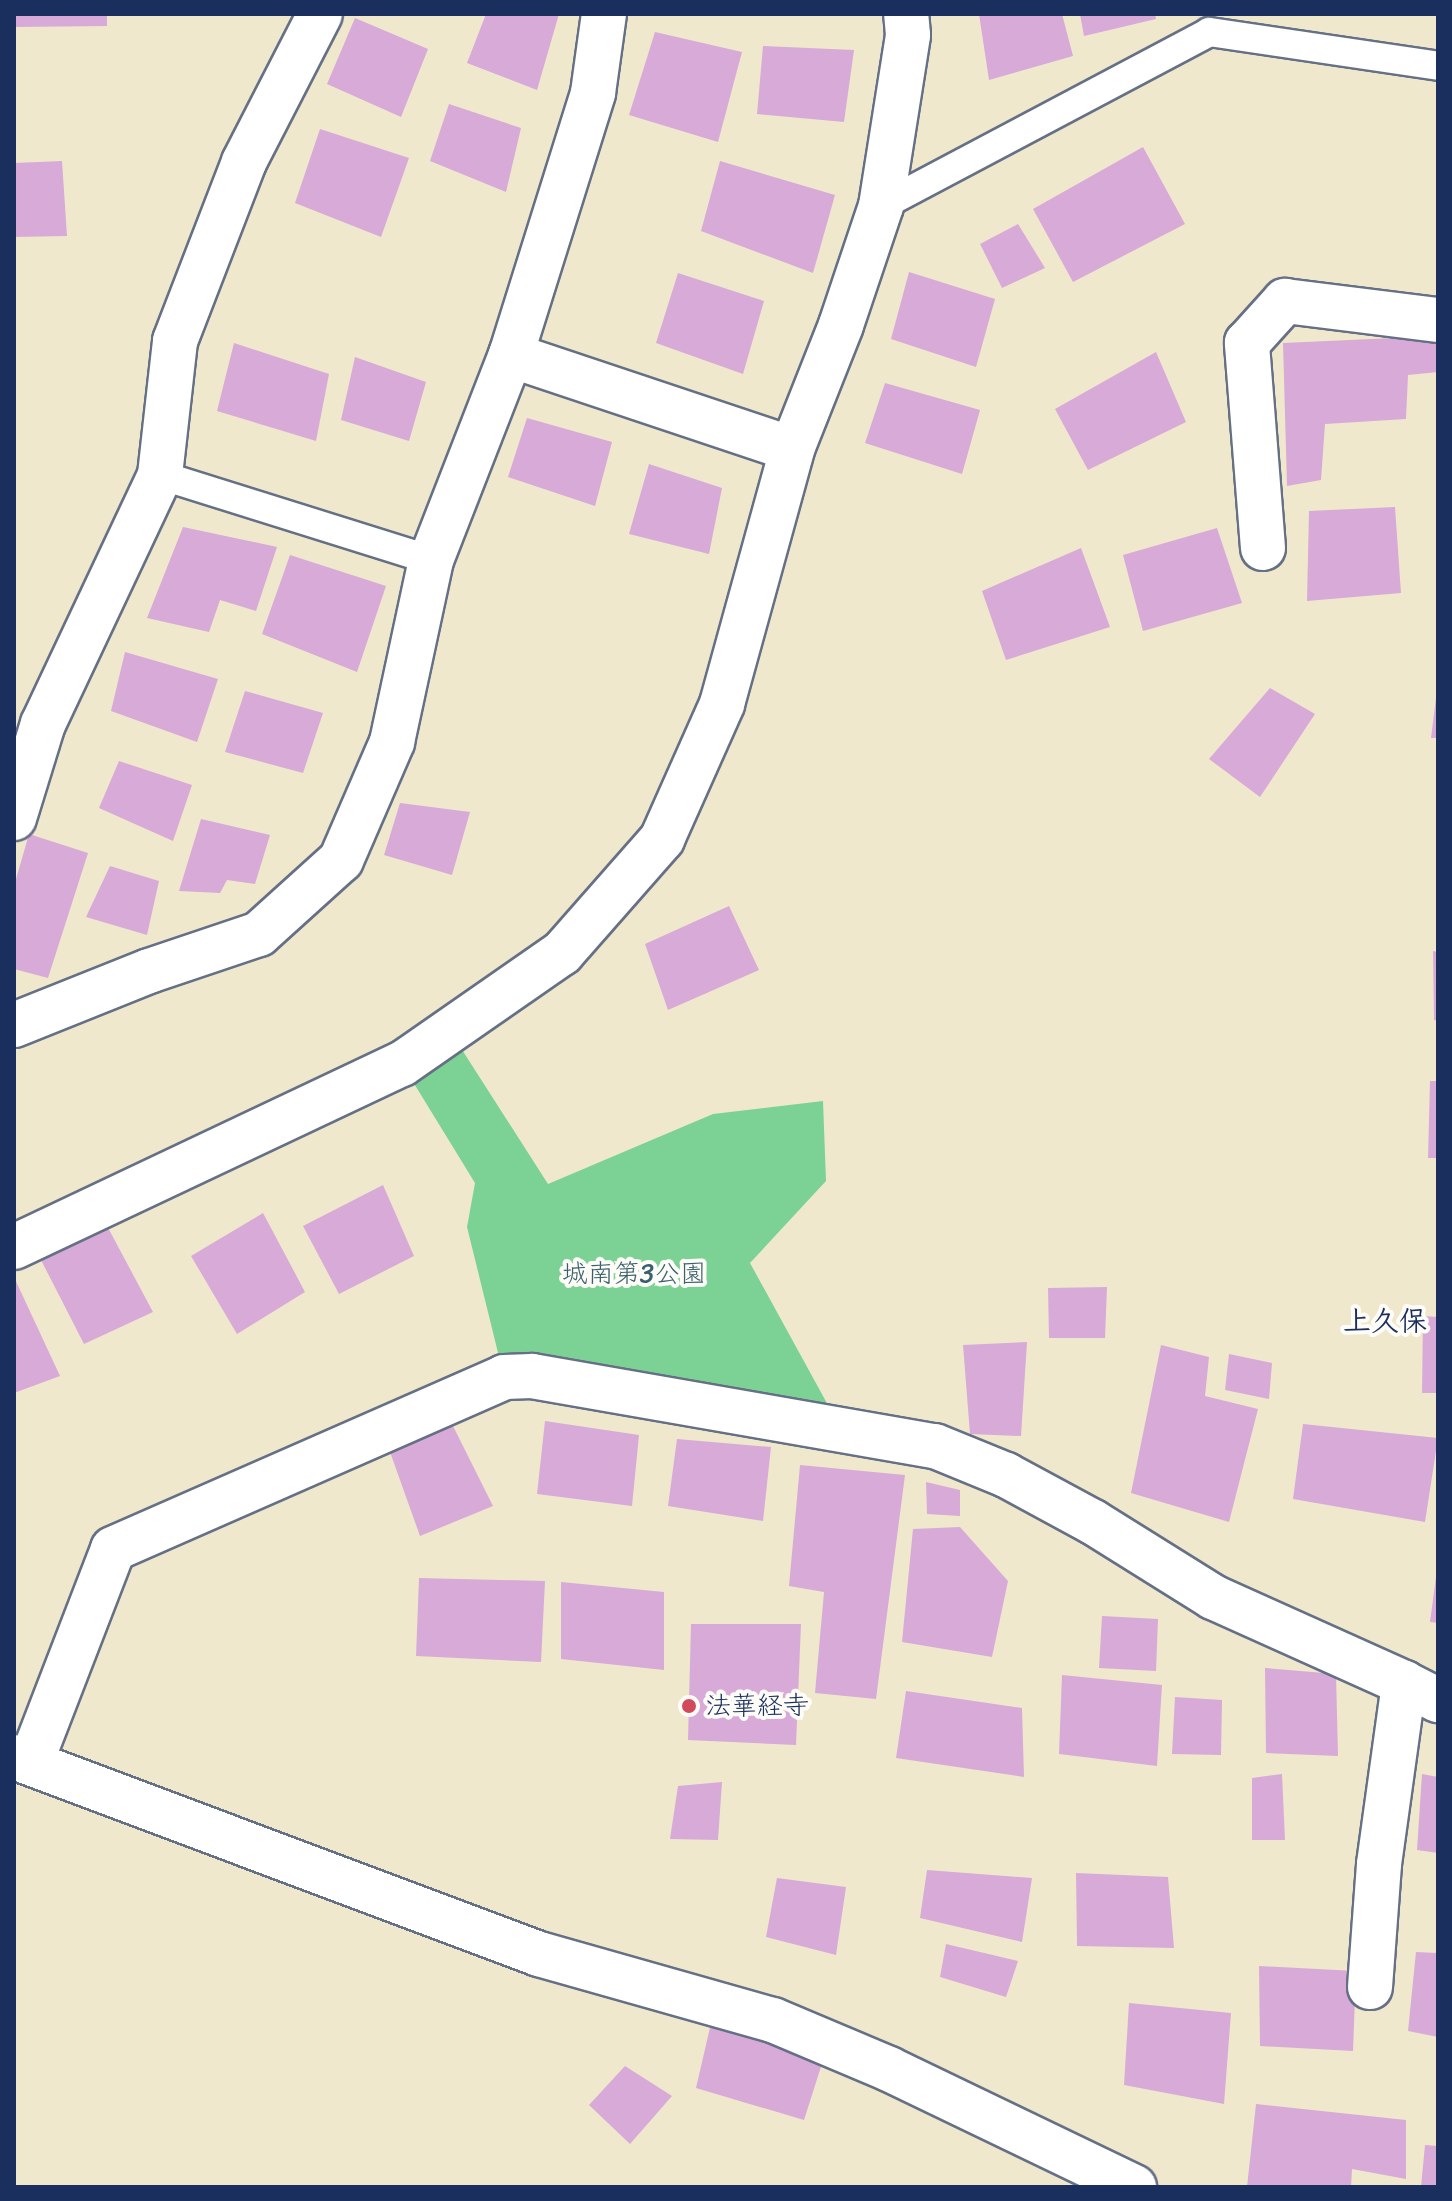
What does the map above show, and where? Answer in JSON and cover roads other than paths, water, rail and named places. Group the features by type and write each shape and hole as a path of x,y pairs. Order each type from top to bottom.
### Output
{"street":[{"path":"14,818 43,724 160,475 175,341 244,162 320,14"},
{"path":"14,1025 149,971 259,934 341,860 392,742 431,560 511,355 593,93 604,14"},
{"path":"14,1247 402,1064 562,953 662,839 722,704 792,449 841,325 881,206 908,35 906,14"},
{"path":"1263,548 1247,343 1285,301 1438,320"},
{"path":"511,355 792,449"},
{"path":"1134,2187 889,2069 773,2020 525,1949 22,1759 113,1549 504,1377 532,1376 935,1446 1006,1475 1056,1502 1213,1597 1421,1692 1379,1864 1370,1987"}],"lane":[{"path":"881,206 1207,23 1438,66"},
{"path":"160,475 431,560"}],"place":[{"name":"法華経寺","path":"689,1706"}],"district":[{"name":"上久保","path":"1385,1321"}],"park label":[{"name":"城南第3公園","path":"634,1274"}]}
